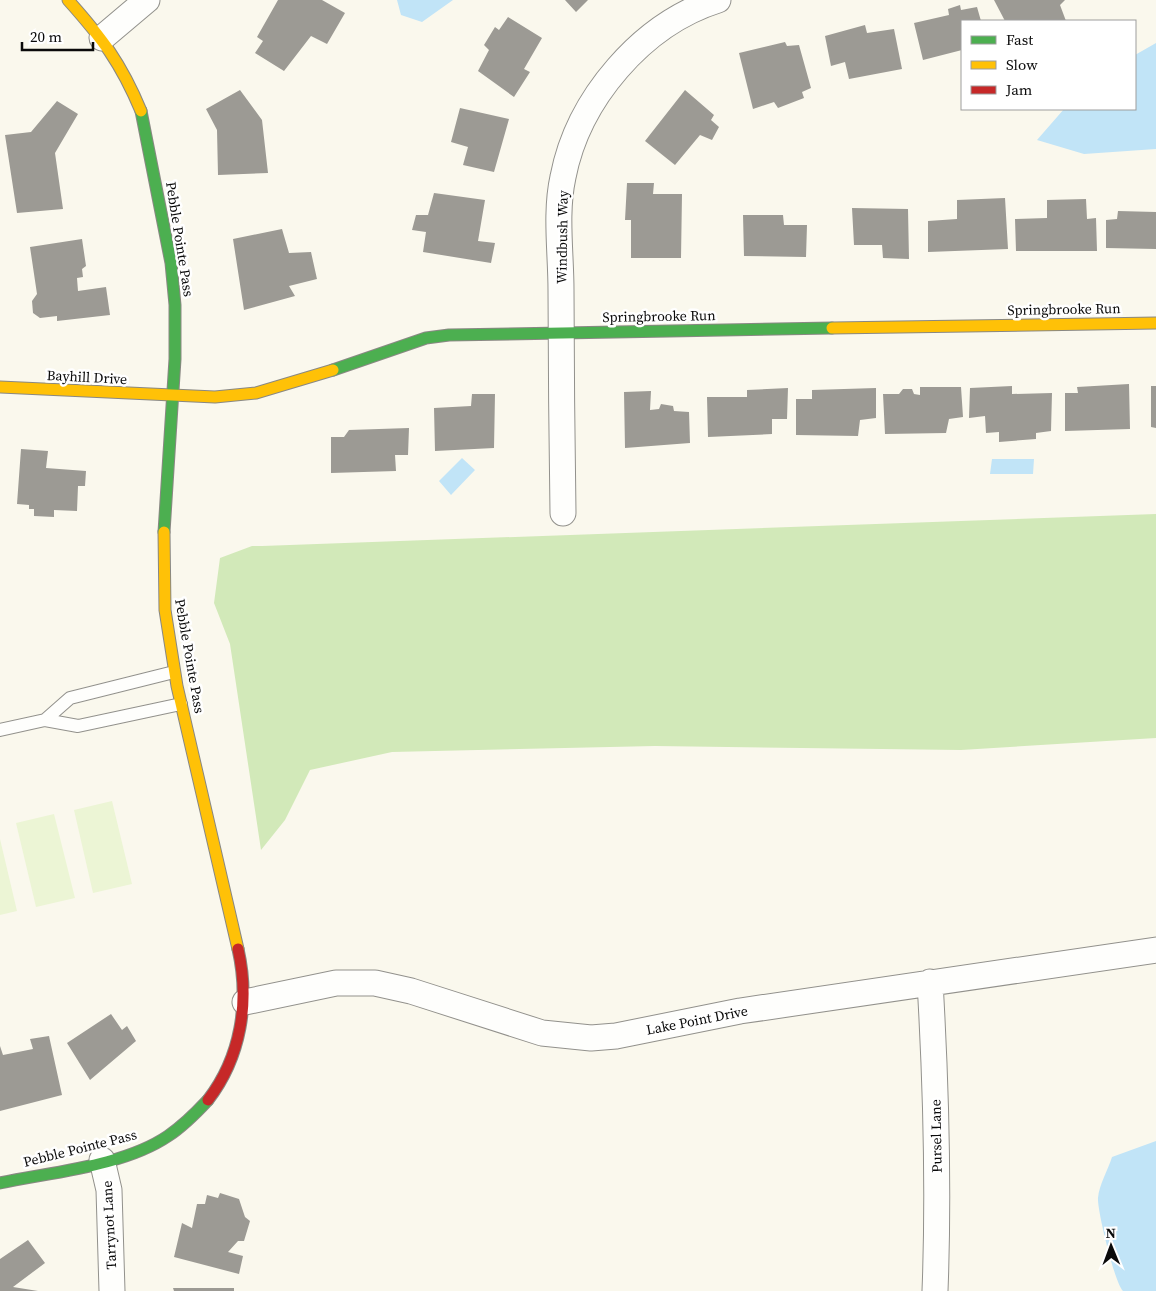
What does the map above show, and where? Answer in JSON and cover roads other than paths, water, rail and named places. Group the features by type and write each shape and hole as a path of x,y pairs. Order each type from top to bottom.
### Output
{"street":[{"name":"Pebble Pointe Pass","path":"0,1183 102,1160 154,1144 185,1125 196,1114 230,1066 239,1038 245,1002 241,963 228,914 174,672 165,610 162,571 175,358 175,305 171,263 152,154 142,112 126,76 102,38 68,0"},
{"path":"102,38 147,0"},
{"name":"Windbush Way","path":"563,513 560,333 563,177 579,128 602,90 630,53 656,31 718,0"},
{"name":"Springbrooke Run","path":"172,394 215,397 256,393 295,384 426,338 449,335 1156,323"},
{"name":"Bayhill Drive","path":"0,387 141,395 172,394"},
{"name":"Lake Point Drive","path":"245,1002 336,983 375,983 411,991 542,1033 591,1038 616,1036 740,1011 1156,950"},
{"name":"Pursel Lane","path":"930,982 937,1131 938,1207 935,1291"},
{"name":"Tarrynot Lane","path":"102,1160 109,1190 112,1291"}],"lane":[{"path":"46,720 70,698 174,672"},
{"path":"0,730 46,720 78,726 181,704"}],"water":[{"path":"397,0 453,0 422,22 401,15"},
{"path":"1156,43 1156,149 1084,154 1037,140 1063,110 1136,110 1136,54"},
{"path":"462,458 475,470 451,495 439,481"},
{"path":"992,459 1034,459 1033,474 990,474"},
{"path":"1156,1141 1156,1291 1123,1291 1107,1246 1098,1205 1099,1193 1112,1157"}]}
